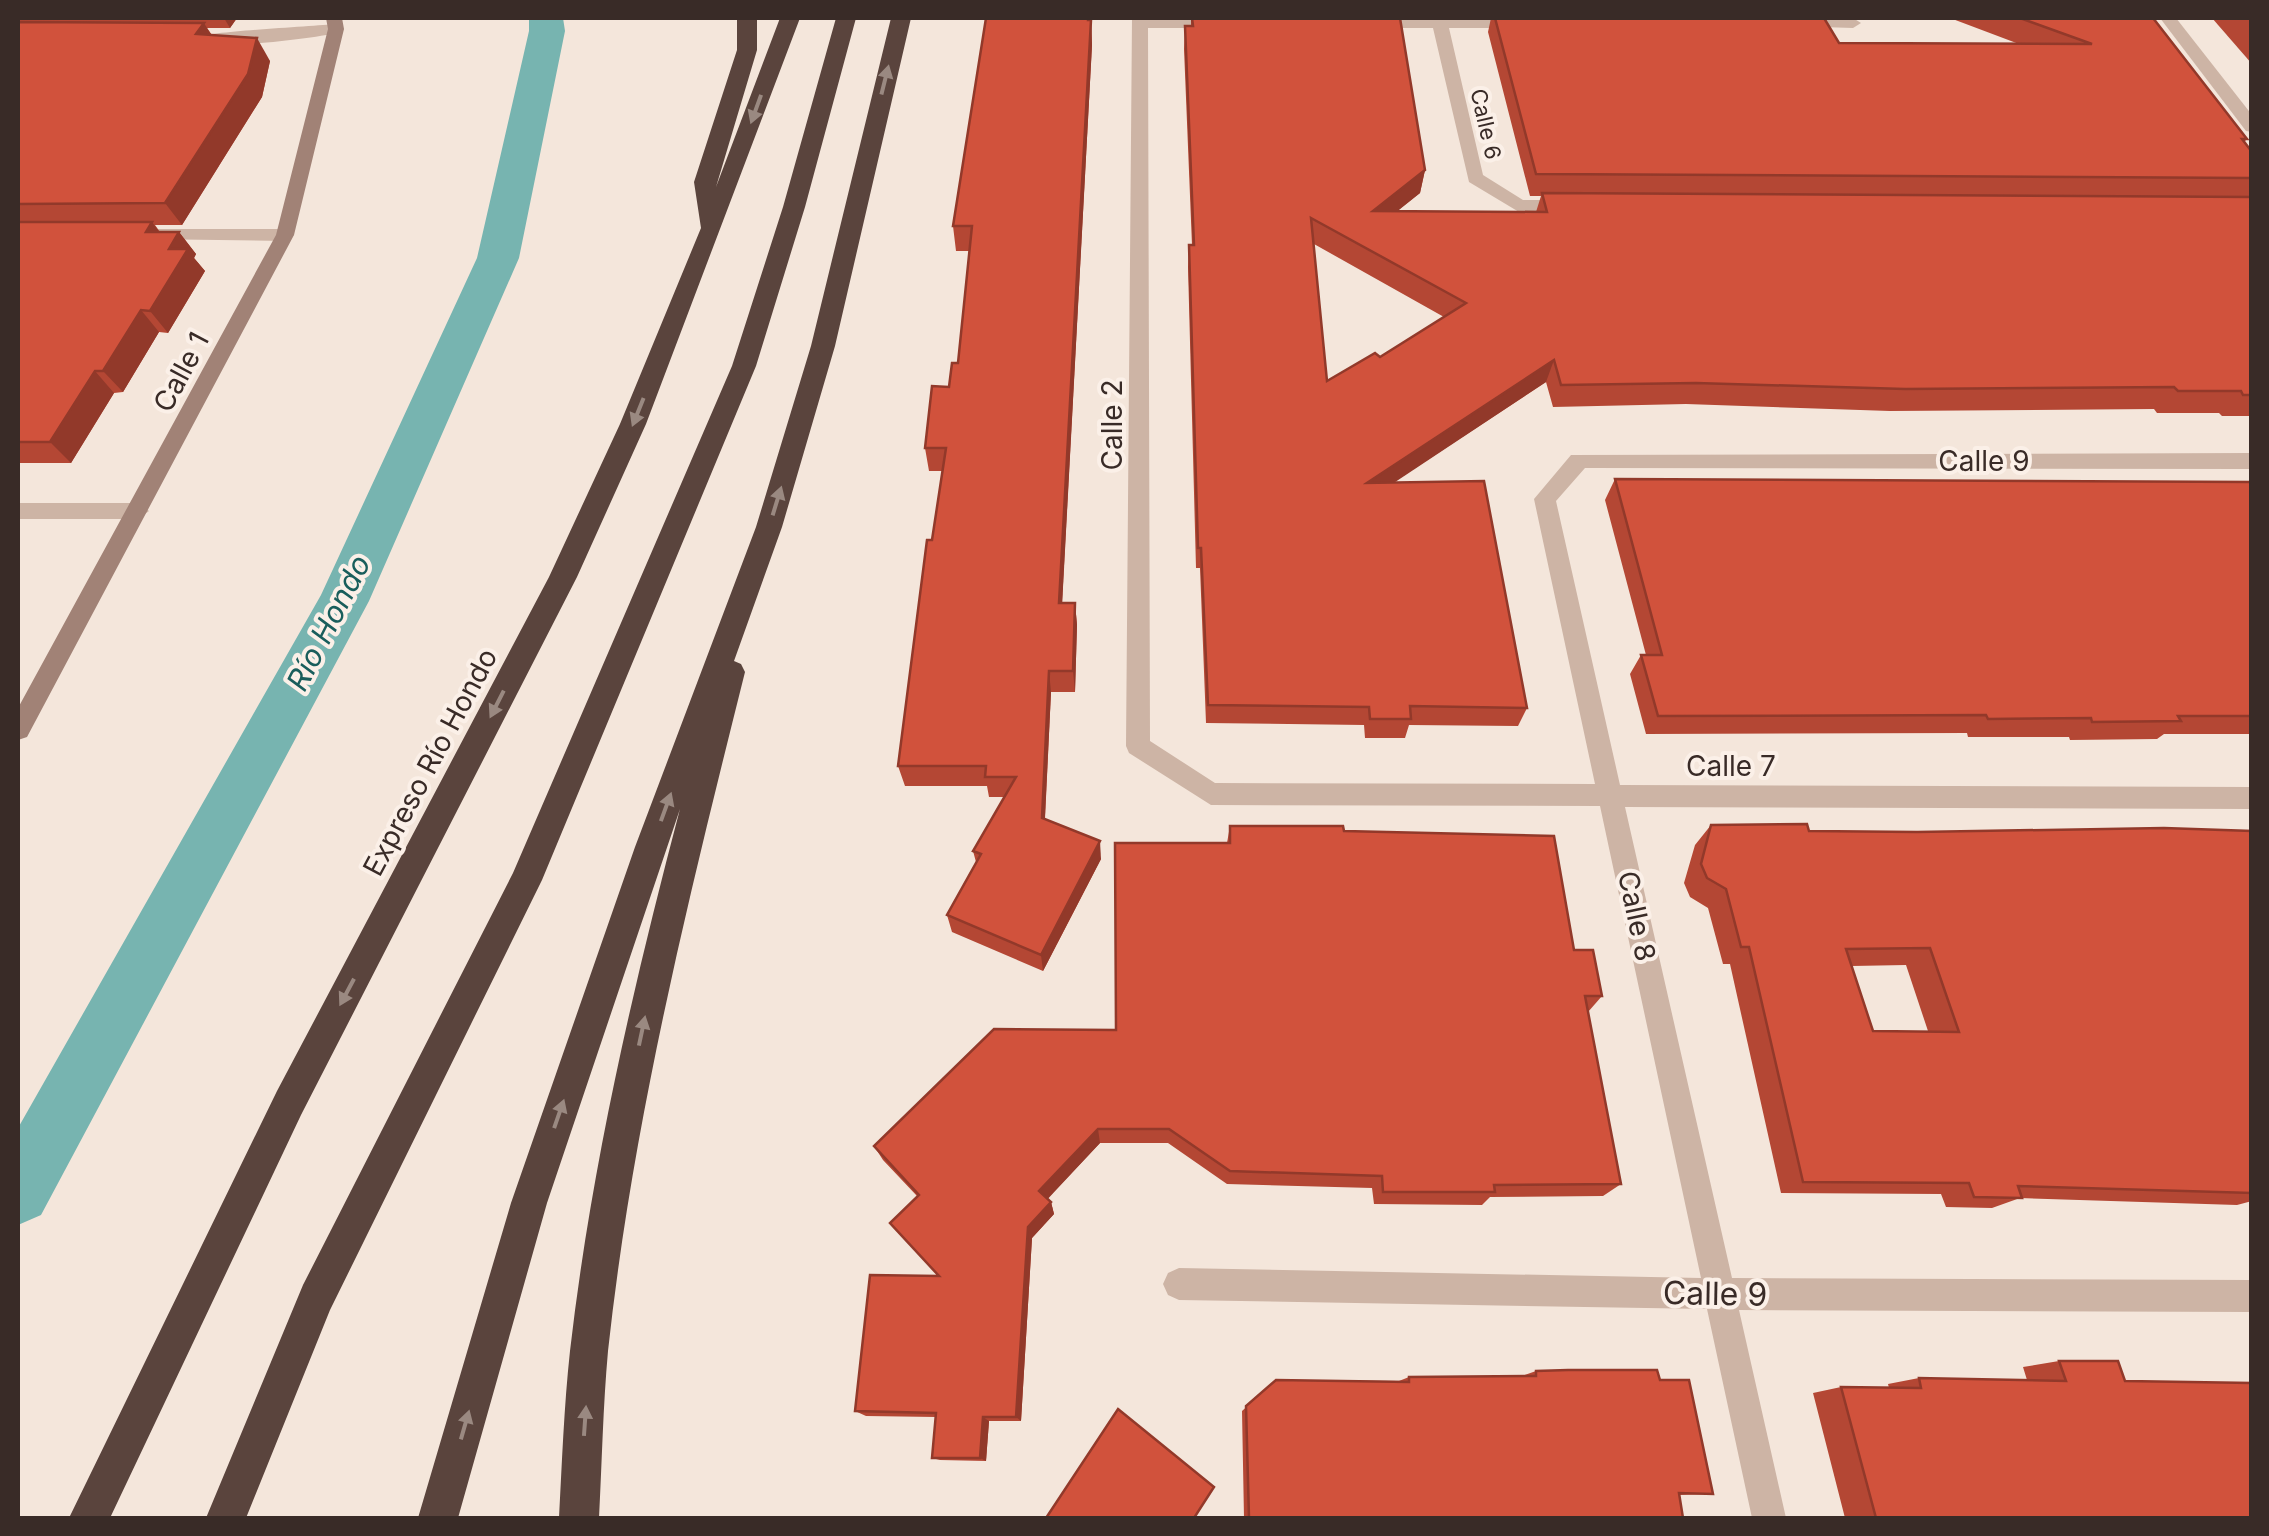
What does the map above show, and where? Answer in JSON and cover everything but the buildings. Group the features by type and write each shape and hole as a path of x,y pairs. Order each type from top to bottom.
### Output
{"highway":[{"path":"710,233 706,182 747,50 748,18"},
{"name":"Expreso Río Hondo","path":"89,1518 289,1103 563,577 633,424 790,18"},
{"path":"226,1518 316,1298 526,880 678,526 744,366 794,207 846,18"},
{"path":"438,1518 529,1202 651,847 751,574 823,346 901,18"},
{"path":"579,1518 589,1352 624,1118 660,944 722,722 751,574"}],"street":[{"path":"2168,18 2252,127"},
{"path":"1140,20 1240,23"},
{"name":"Calle 2","path":"1140,20 1138,746 1211,794"},
{"name":"Calle 6","path":"1439,20 1475,178 1519,206 1598,206"},
{"path":"1360,23 1538,23"},
{"path":"185,37 259,37 335,24"},
{"name":"Calle 1","path":"18,730 285,236 335,24"},
{"path":"1774,24 1853,24"},
{"path":"132,235 285,236"},
{"name":"Calle 8","path":"1716,460 1579,460 1544,499 1769,1518"},
{"name":"Calle 9","path":"1716,460 2252,461"},
{"path":"18,511 138,511"},
{"name":"Calle 7","path":"1211,794 2252,798"},
{"name":"Calle 9","path":"1178,1284 1720,1294 2252,1296"}],"waterway":[{"name":"Río Hondo","path":"18,1192 344,601 498,258 547,31 546,18"}]}
